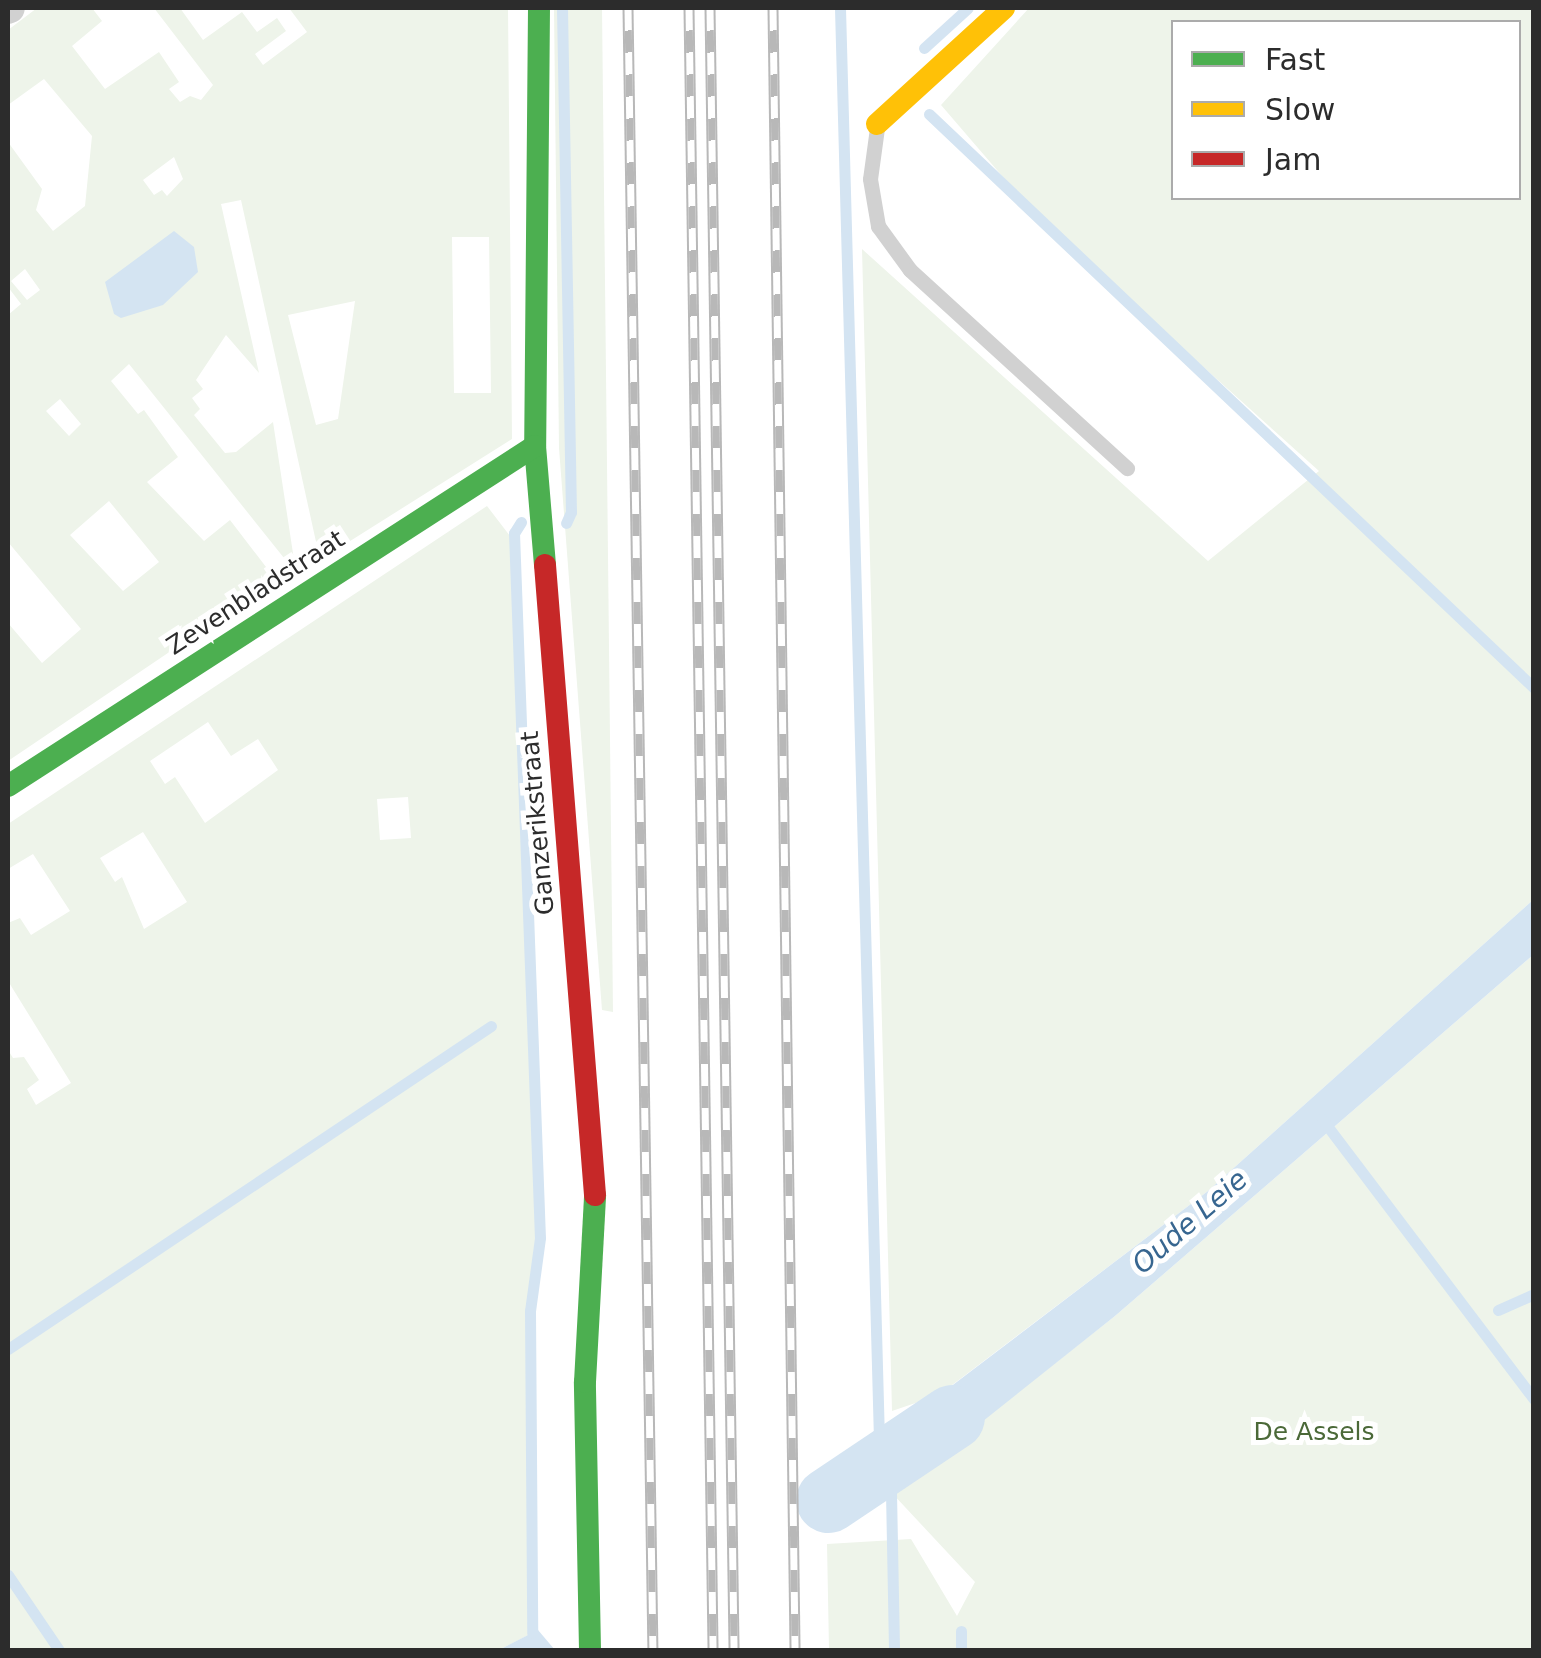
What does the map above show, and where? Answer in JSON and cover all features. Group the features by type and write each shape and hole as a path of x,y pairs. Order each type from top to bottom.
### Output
{"street":[{"name":"Ganzerikstraat","path":"539,8 535,446 594,1189 584,1382 590,1642"},
{"path":"878,124 1004,8"},
{"name":"Zevenbladstraat","path":"8,786 535,446"}],"lane":[{"path":"878,124 870,179 878,226 910,270 1127,468"}],"green space":[{"path":"37,8 92,8 102,21 72,46 105,89 159,52 179,82 169,89 180,102 190,96 201,100 213,85 154,8 180,8 203,40 242,12 257,32 277,18 286,31 255,54 263,65 307,32 289,8 508,8 512,439 320,560 241,200 221,204 259,373 226,335 196,380 203,389 192,398 200,409 194,415 225,453 236,452 273,422 296,573 129,364 111,381 138,414 144,410 178,457 147,482 204,541 230,520 276,580 8,761 8,623 42,663 81,629 8,542 8,315 21,304 8,287 8,142 42,189 36,210 53,231 85,206 92,136 44,79 8,105 8,30","holes":["174,157 183,179 167,196 162,190 154,195 143,180","452,237 489,237 491,393 454,393","25,269 40,290 27,300 11,281","355,301 338,419 316,425 288,315","60,399 81,424 69,436 46,411","109,501 159,562 123,591 70,535"]},
{"path":"554,8 602,8 613,1012 602,1010 559,448"},
{"path":"1029,8 1533,8 1533,900 1208,1191 939,1395 892,1411 862,249 1208,561 1319,471 1039,219 941,105"},
{"path":"487,506 510,536 536,1246 529,1310 530,1630 538,1630 499,1650 8,1650 8,1050 13,1058 24,1057 39,1080 27,1089 36,1105 71,1083 8,981 8,923 20,918 31,935 70,911 33,854 8,869 8,824","holes":["208,722 231,756 258,739 278,770 205,823 175,777 165,784 150,761","408,797 411,838 380,840 377,799","143,832 187,902 144,929 122,877 115,882 100,858"]},
{"name":"De Assels","path":"1533,955 1533,1650 829,1650 827,1544 911,1539 957,1616 975,1582 891,1492 1115,1316"}],"water":[{"path":"174,231 194,247 198,272 163,305 121,318 114,314 105,282"},
{"path":"1533,900 1533,955 1115,1316 880,1503 879,1441 1208,1191"},
{"path":"538,1630 555,1650 499,1650 532,1633"}],"waterway":[{"path":"562,8 571,512 566,523"},
{"path":"840,8 879,1441"},
{"path":"924,48 968,8"},
{"path":"929,114 1534,688"},
{"path":"521,522 514,533 540,1238 530,1311 532,1633"},
{"path":"8,1349 491,1026"},
{"path":"1322,1119 1534,1399"},
{"path":"1498,1310 1534,1294"},
{"name":"Oude Leie","path":"828,1500 952,1417"},
{"path":"891,1492 894,1650"},
{"path":"8,1575 59,1650"},
{"path":"961,1631 961,1650"}],"railway":[{"path":"628,8 653,1650"},
{"path":"689,8 713,1650"},
{"path":"710,8 734,1650"},
{"path":"773,8 795,1650"}],"traffic: fast":[{"path":"539,8 535,446 545,565"},
{"path":"8,786 535,446"},
{"path":"590,1650 585,1382 595,1195"}],"traffic: slow":[{"path":"877,124 1004,8"}],"traffic: jam":[{"path":"545,565 595,1195"}]}
